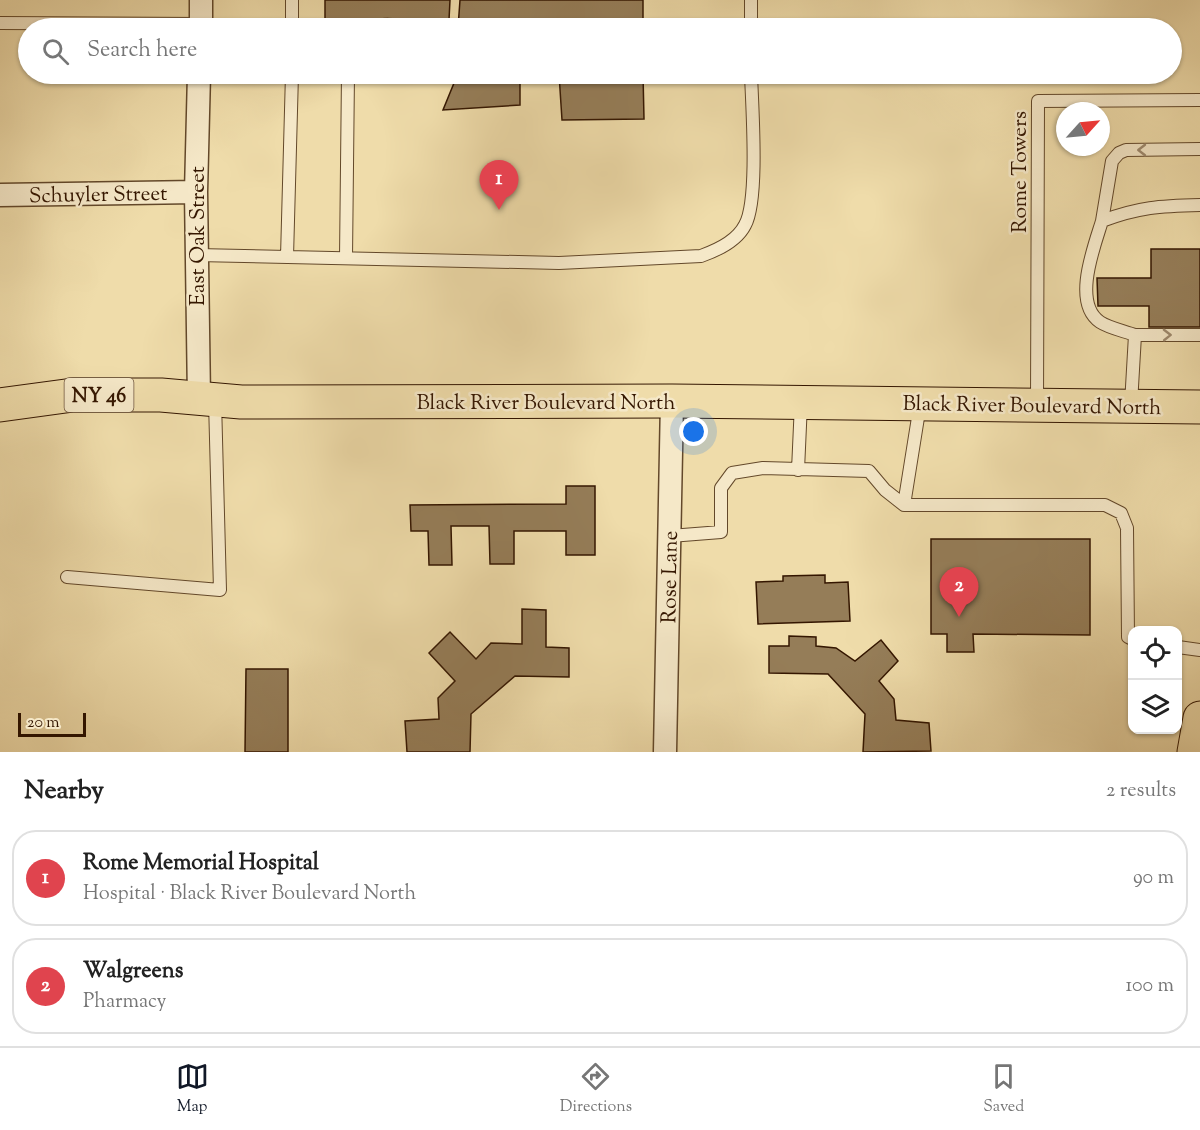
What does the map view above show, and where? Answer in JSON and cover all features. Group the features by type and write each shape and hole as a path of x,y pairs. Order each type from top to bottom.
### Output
{"main road":[{"name":"Black River Boulevard North","path":"0,405 73,395 161,395 241,402 672,401 1200,407"},
{"path":"1194,752 1200,718"}],"street":[{"path":"201,0 201,18"},
{"name":"East Oak Street","path":"199,84 197,255 207,399"},
{"name":"Schuyler Street","path":"0,195 196,192"},
{"name":"Rose Lane","path":"665,752 672,401"}],"lane":[{"path":"292,0 292,18"},
{"path":"750,0 751,18"},
{"path":"0,23 18,23"},
{"path":"287,257 292,84"},
{"path":"346,258 348,84"},
{"path":"197,255 560,263 701,256 717,250 732,240 746,225 753,197 751,84"},
{"name":"Rome Towers","path":"1037,404 1038,101 1200,100"},
{"path":"1200,149 1126,150 1119,153 1112,161 1102,221 1086,281 1092,315 1101,323 1135,335 1200,334"},
{"path":"1102,221 1153,206 1200,205"},
{"path":"1131,406 1135,335"},
{"path":"67,577 220,590 207,399"},
{"path":"798,470 801,402"},
{"path":"904,505 920,404"},
{"path":"670,536 721,532 721,488 732,472 763,468 869,471 885,490 904,505 1105,506 1121,513 1127,528 1128,637"},
{"path":"1182,648 1200,650"}],"building":[{"path":"325,0 450,0 449,18 325,18"},
{"path":"460,0 643,0 643,18 459,18"},
{"path":"454,84 520,84 520,105 443,110"},
{"path":"560,84 643,84 644,119 562,120"},
{"path":"1151,249 1200,249 1200,327 1149,327 1149,306 1098,306 1097,278 1151,278"},
{"path":"566,486 595,486 595,555 566,555 566,531 514,531 514,564 490,564 489,526 451,526 452,565 429,565 428,531 411,531 410,505 566,504"},
{"path":"931,539 1090,539 1090,635 973,634 974,652 947,652 947,634 931,634"},
{"path":"825,575 825,583 848,582 850,621 758,624 756,582 783,581 783,576"},
{"path":"522,609 546,610 546,647 569,648 569,677 515,676 471,714 470,752 407,752 405,721 439,719 438,698 455,681 429,653 450,632 476,659 491,643 522,644"},
{"path":"789,636 816,637 816,646 836,648 855,661 881,640 898,661 879,681 894,699 896,720 929,723 931,751 863,752 865,714 828,674 769,673 769,646 789,646"},
{"path":"246,669 288,669 288,752 245,752"}],"place":[{"name":"Rome Memorial Hospital","path":"499,210"},
{"name":"Walgreens","path":"959,617"}]}
